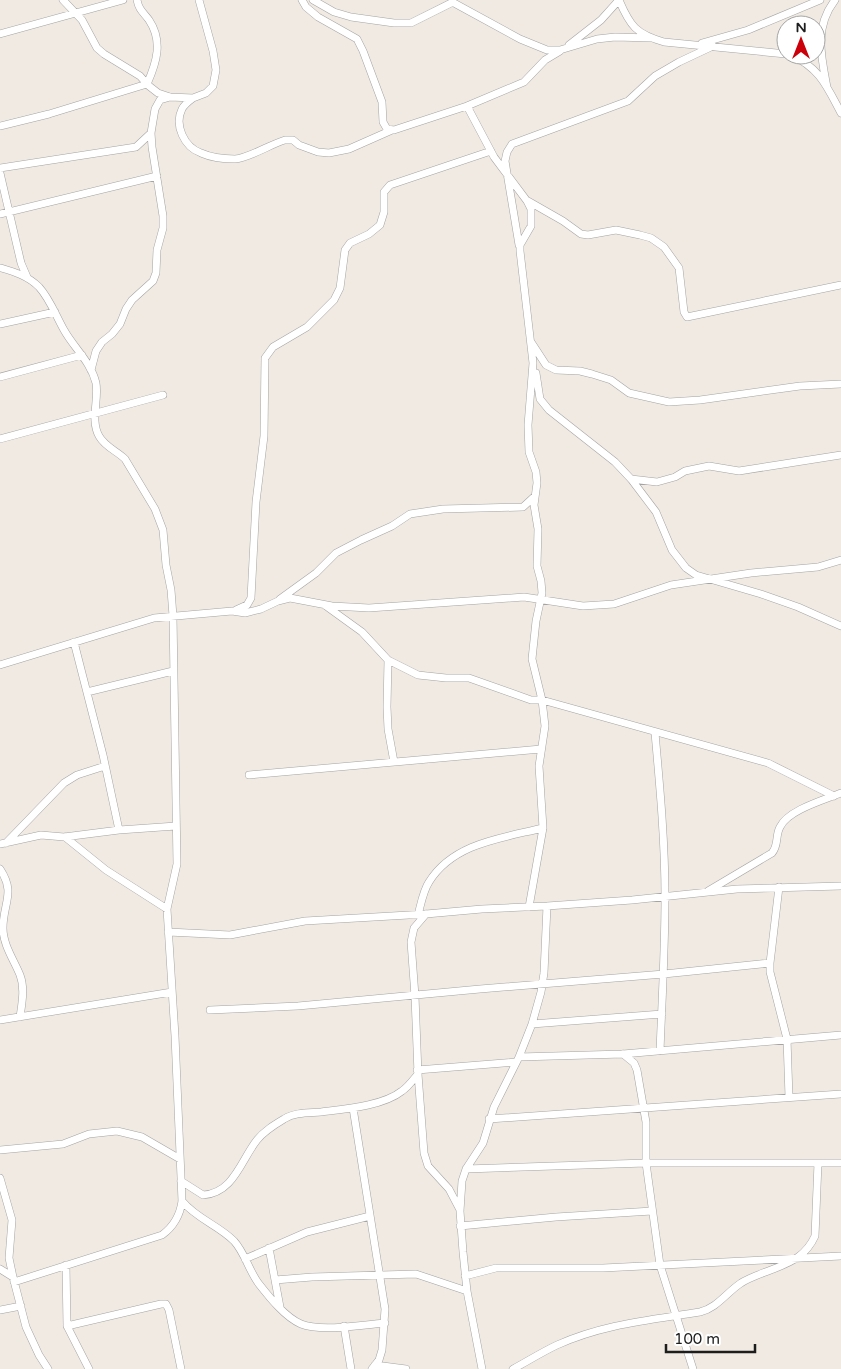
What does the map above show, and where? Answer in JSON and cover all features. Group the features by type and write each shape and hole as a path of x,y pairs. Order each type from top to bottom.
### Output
{"street":[{"path":"63,0 88,27 97,48 140,76 158,92 170,97"},
{"path":"0,34 123,0"},
{"path":"137,0 138,8 150,22 157,37 158,52 147,84"},
{"path":"199,0 213,51 216,70 213,86 206,93 193,98 183,107 180,116 180,129 183,137 200,153 236,159 285,140 293,140 299,145 318,152 349,149 393,130 467,106 524,82 545,60 595,25 619,0 628,21 634,28 651,38 664,42 776,53"},
{"path":"302,0 306,7 318,17 357,39 382,102 382,122 387,129 393,130"},
{"path":"313,0 334,12 351,17 411,23 452,3 537,47 547,50 560,50 597,39 615,37 651,38"},
{"path":"697,45 748,30 820,0"},
{"path":"827,87 820,44 822,25 830,6 835,0"},
{"path":"713,46 655,76 628,101 512,144 507,152 505,161 520,245 533,363 540,398 548,410 615,462 631,479 656,512 672,550 686,568 696,575 789,604 841,626"},
{"path":"809,65 819,73 841,113"},
{"path":"0,126 49,114 147,84"},
{"path":"91,371 96,352 102,342 120,324 132,300 153,281 156,273 157,250 163,228 163,216 151,133 155,109 160,100 170,97 193,98"},
{"path":"467,106 491,151 527,201 530,210 531,226 520,245"},
{"path":"0,168 136,147 151,133"},
{"path":"232,611 247,605 252,598 256,502 264,436 265,358 274,348 307,327 334,300 340,288 345,250 350,243 368,234 380,225 384,212 384,192 390,186 491,151"},
{"path":"0,173 21,263 27,277"},
{"path":"0,214 157,176"},
{"path":"527,201 563,221 581,234 588,235 616,230 640,234 651,238 664,247 679,268 684,312 687,317 840,285"},
{"path":"1,268 21,263"},
{"path":"1,268 27,277 39,288 55,312 65,332 82,355 91,371 97,392 95,413 96,428 99,436 110,449 125,459 155,509 162,530 173,616 177,864 167,909 182,1202 174,1223 162,1235 13,1280"},
{"path":"0,324 55,312"},
{"path":"531,342 546,365 556,370 580,371 592,374 611,380 629,393 669,402 700,400 800,386 841,384"},
{"path":"0,377 82,355"},
{"path":"529,907 543,828 539,776 540,749 545,726 542,700 532,659 536,622 541,599 541,581 537,566 538,529 534,505 537,483 536,472 529,452 528,425 533,363"},
{"path":"0,439 163,394"},
{"path":"631,479 657,482 674,478 685,471 709,466 739,471 841,455"},
{"path":"278,601 316,573 336,553 392,526 410,514 426,510 451,508 523,507 536,495"},
{"path":"0,665 142,622 173,616 232,611 245,613 290,598 322,604 369,608 524,597 583,606 614,604 671,585 751,573 818,567 841,560"},
{"path":"322,604 362,632 388,660 418,675 469,678 531,700 542,700 768,763 834,796"},
{"path":"74,642 119,830"},
{"path":"388,660 388,729 394,762"},
{"path":"87,692 173,670"},
{"path":"655,733 663,816 665,897 660,1051"},
{"path":"249,775 540,749"},
{"path":"3,843 64,782 77,775 105,766"},
{"path":"706,893 772,853 776,846 779,828 790,817 800,810 841,793"},
{"path":"3,843 41,835 64,836 176,826"},
{"path":"418,915 428,884 448,859 476,845 543,828"},
{"path":"64,836 101,866 167,909"},
{"path":"0,869 6,878 8,889 2,924 3,934 22,982 20,1017"},
{"path":"168,932 239,934 305,920 418,915 779,887 841,886"},
{"path":"779,887 770,972 787,1039 789,1097"},
{"path":"482,1369 465,1276 460,1226 462,1181 466,1169 483,1143 489,1119 518,1060 532,1024 542,984 547,906"},
{"path":"426,914 414,928 411,942 425,1160 432,1172 449,1189 460,1211"},
{"path":"210,1010 298,1006 770,963"},
{"path":"0,1020 172,992"},
{"path":"532,1024 662,1014"},
{"path":"181,1181 203,1195 220,1191 236,1175 258,1139 285,1118 300,1114 353,1108 378,1101 402,1092 418,1072 518,1060 623,1054 841,1035"},
{"path":"623,1054 636,1066 646,1132 646,1163 660,1265 693,1369"},
{"path":"489,1119 841,1094"},
{"path":"353,1108 385,1308 382,1350 374,1367 406,1369"},
{"path":"0,1150 63,1144 89,1134 117,1131 142,1137 180,1159"},
{"path":"466,1169 646,1163 841,1163"},
{"path":"513,1369 557,1345 588,1333 633,1321 710,1309 748,1279 797,1258 810,1246 815,1236 818,1163"},
{"path":"0,1178 12,1220 9,1258 13,1280 38,1355 48,1369"},
{"path":"182,1202 196,1215 234,1242 258,1283 295,1320 309,1326 385,1323"},
{"path":"460,1226 652,1211"},
{"path":"245,1259 307,1232 370,1216"},
{"path":"269,1248 280,1307"},
{"path":"465,1276 496,1268 602,1268 841,1256"},
{"path":"66,1265 68,1326 89,1369"},
{"path":"0,1269 13,1280"},
{"path":"275,1280 312,1276 416,1274 467,1291"},
{"path":"68,1326 166,1304 169,1310 181,1369"},
{"path":"0,1310 21,1306"},
{"path":"344,1326 351,1369"}]}
